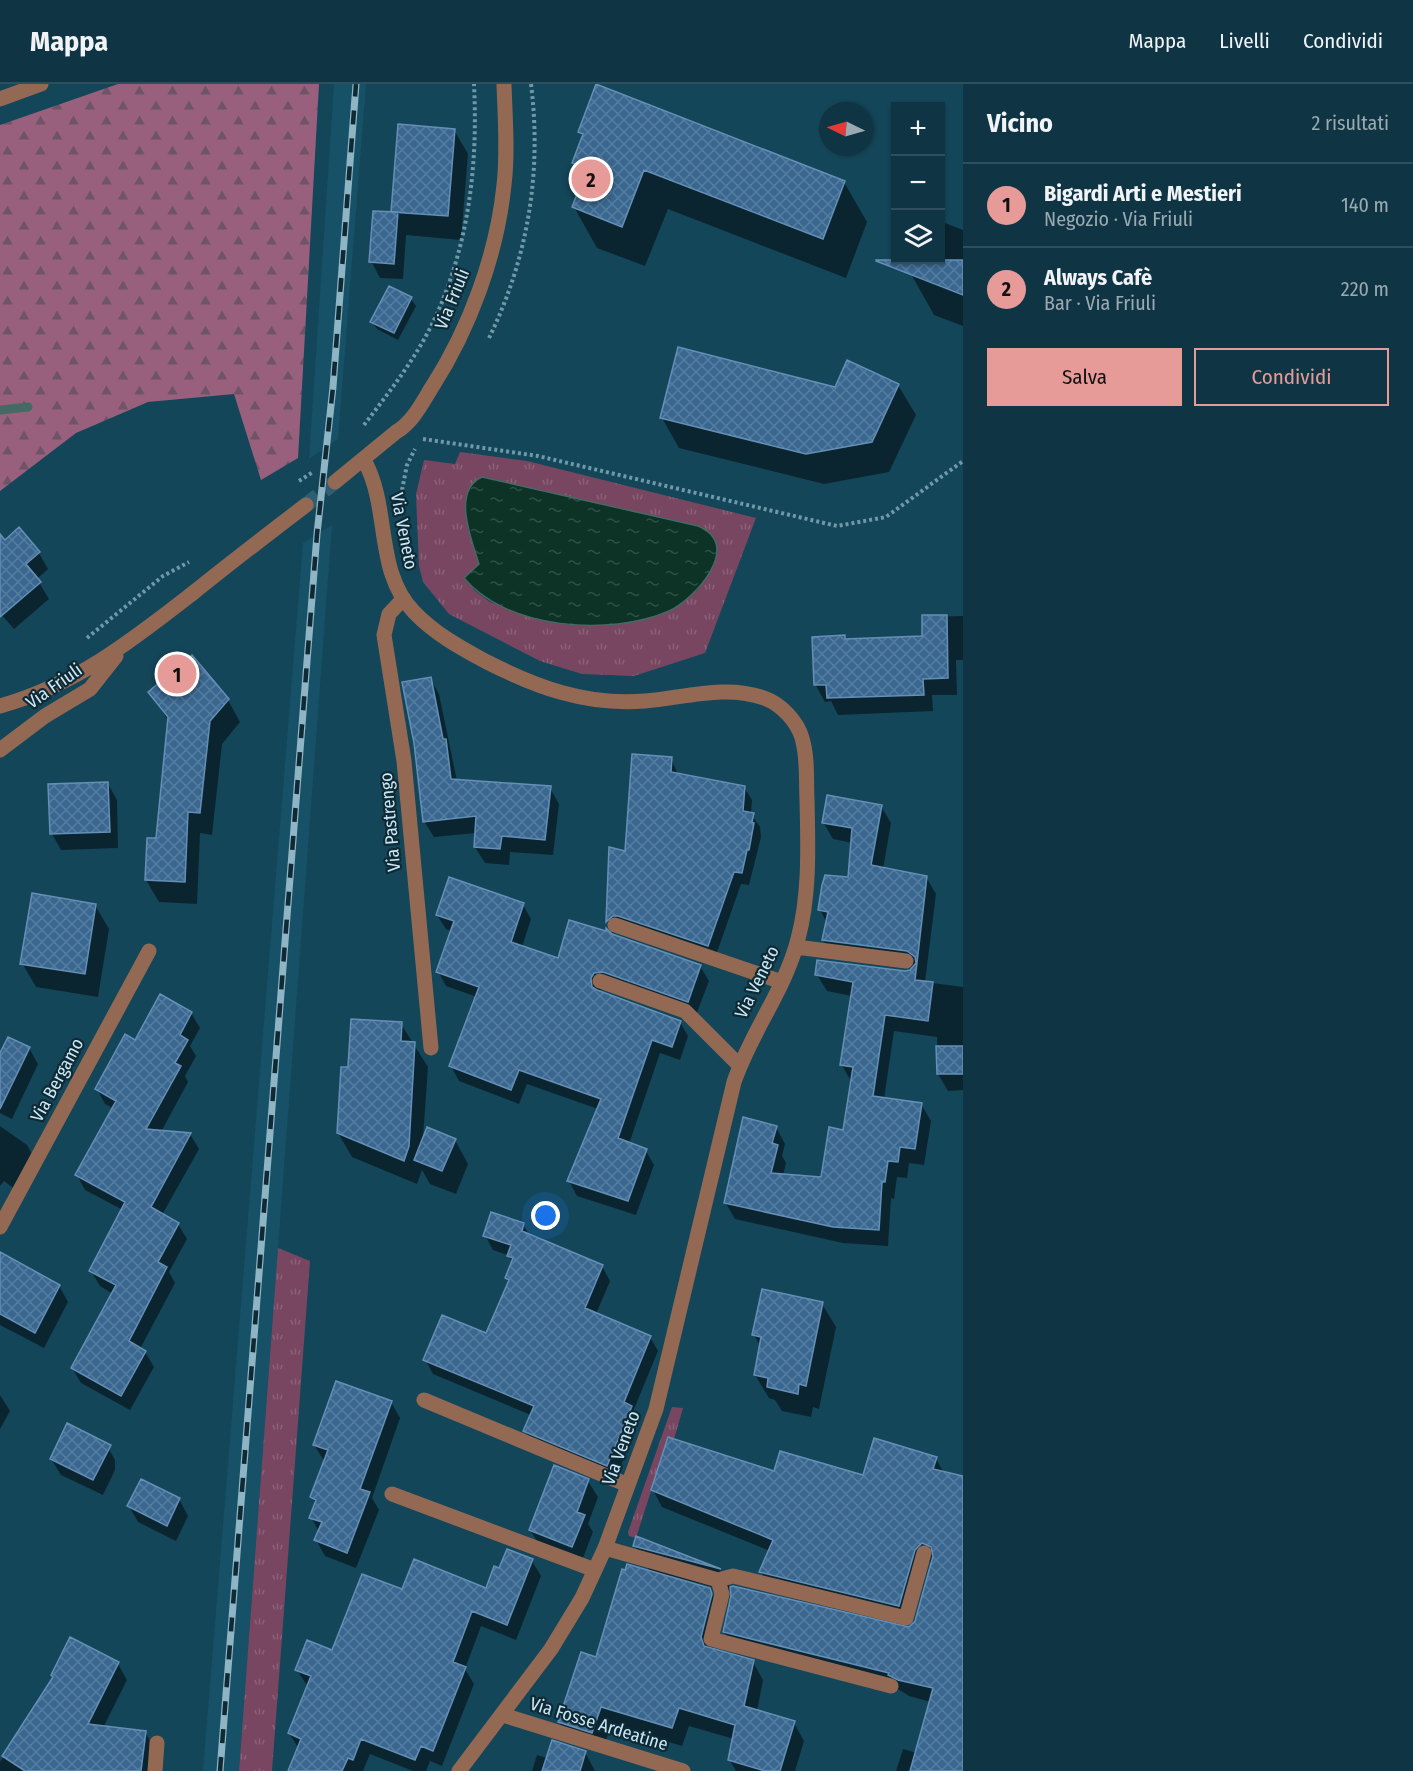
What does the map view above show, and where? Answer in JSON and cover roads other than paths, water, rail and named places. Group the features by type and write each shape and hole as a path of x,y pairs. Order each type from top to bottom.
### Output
{"street":[{"path":"0,99 41,84"},
{"name":"Via Friuli","path":"335,482 396,432 407,426 438,377 464,327 496,234 504,184 504,84"},
{"name":"Via Veneto","path":"364,460 377,494 391,575 403,599 427,625 451,642 526,682 558,693 591,700 625,702 734,693 766,699 782,708 798,729 806,762 806,889 796,947 782,982 740,1066 724,1116 656,1409 605,1548 568,1623 503,1715 459,1771"},
{"name":"Via Friuli","path":"0,706 35,696 78,676 123,647 306,505"},
{"name":"Via Pastrengo","path":"403,599 389,614 384,635 404,761 431,1048"},
{"name":"Via Friuli","path":"0,750 45,716 90,689 123,647"},
{"path":"615,924 782,982"},
{"path":"796,947 906,961"},
{"name":"Via Bergamo","path":"0,1227 149,951"},
{"path":"600,981 685,1011 740,1066"},
{"path":"424,1400 628,1485"},
{"path":"392,1494 595,1570"},
{"path":"605,1548 718,1580 734,1576 906,1618 924,1552"},
{"path":"718,1580 722,1594 711,1640 891,1686"},
{"name":"Via Fosse Ardeatine","path":"503,1715 684,1771"},
{"path":"155,1771 157,1743"}],"water":[{"path":"482,477 698,526 711,535 717,546 716,558 702,584 680,605 645,619 618,624 589,625 532,618 505,608 482,595 464,578 479,564 466,517 466,505 467,493"}],"waterway":[{"path":"0,410 28,407"}],"tunnel":[{"path":"306,505 335,482"}],"railway":[{"path":"220,1771 317,534 333,387 356,84"}],"place":[{"name":"Always Cafè","path":"591,179"},
{"name":"Bigardi Arti e Mestieri","path":"177,674"}]}
